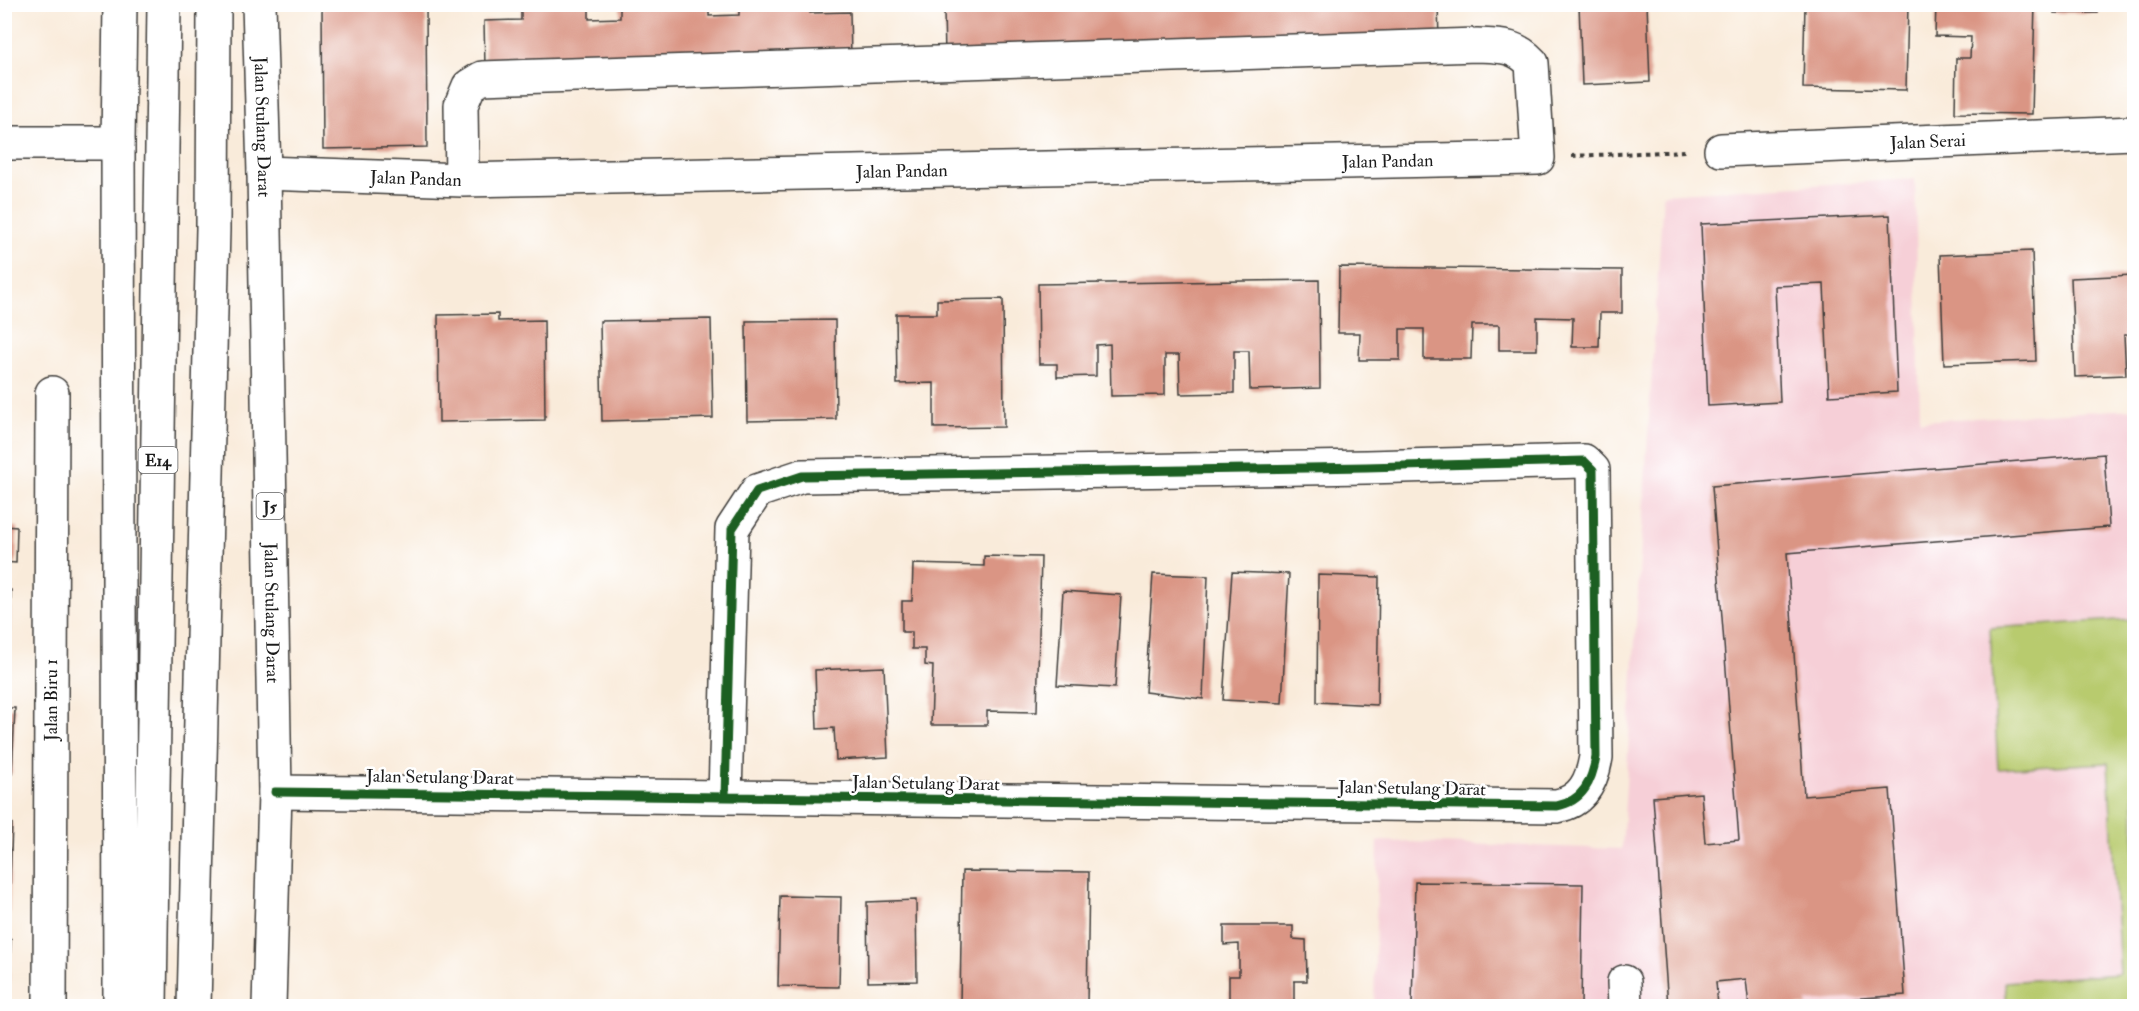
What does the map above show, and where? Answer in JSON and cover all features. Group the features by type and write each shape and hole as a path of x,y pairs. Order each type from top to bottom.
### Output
{"main road":[{"path":"120,4 117,143 120,1006"},
{"name":"E14","path":"150,1006 164,4"},
{"path":"194,1006 213,229 214,4"},
{"name":"Jalan Stulang Darat","path":"259,4 275,792 269,1006"},
{"name":"Jalan Pandan","path":"264,173 462,180 1538,158 1532,63 1522,53 1505,46 1477,45 482,78 469,86 461,105 462,180"},
{"name":"Jalan Serai","path":"1721,150 2134,133"},
{"path":"4,143 117,143"},
{"name":"Jalan Biru 1","path":"50,1006 52,393"},
{"name":"Jalan Setulang Darat","path":"275,792 725,797 1557,806 1575,800 1593,774 1596,757 1593,470 1584,461 1354,468 802,476 757,491 732,530 725,797"}],"path":[{"path":"1602,155 1689,151"}],"shaded area":[{"path":"1915,179 1920,421 2134,409 2134,1006 1374,1006 1378,841 1622,849 1663,194"}],"green space":[{"path":"2134,619 2134,1006 2007,1006 2005,982 2120,974 2108,763 1998,769 1990,628"}],"building":[{"path":"322,4 426,4 427,147 323,149"},
{"path":"521,4 589,4 589,19 620,18 620,4 709,4 709,16 739,15 739,4 810,4 810,13 850,12 851,59 485,68 484,21 521,20"},
{"path":"1005,4 1064,4 1064,7 1096,6 1096,4 1438,4 1439,40 945,54 944,11 1005,9"},
{"path":"1579,4 1647,4 1650,82 1582,85"},
{"path":"1805,4 1908,4 1906,90 1803,88"},
{"path":"1936,4 2035,4 2032,114 1955,113 1956,58 1970,58 1971,37 1935,36"},
{"path":"2054,4 2098,4 2098,13 2054,13"},
{"path":"1890,215 1897,392 1829,396 1824,284 1775,286 1780,402 1708,406 1701,224"},
{"path":"2032,251 2036,361 1944,364 1940,255"},
{"path":"1339,267 1622,270 1622,313 1600,313 1599,347 1572,347 1573,318 1537,317 1537,350 1499,350 1499,325 1472,325 1471,359 1424,359 1424,329 1400,329 1400,360 1359,360 1360,333 1338,333"},
{"path":"2134,275 2134,335 2124,335 2126,375 2075,377 2071,278"},
{"path":"1319,280 1320,388 1250,390 1249,351 1234,351 1234,393 1180,394 1179,355 1165,355 1165,395 1111,396 1110,344 1096,345 1096,376 1057,377 1057,364 1039,364 1038,284"},
{"path":"1003,299 1004,427 934,428 934,383 897,384 896,314 937,314 937,300"},
{"path":"498,314 498,321 544,320 545,420 439,422 438,315"},
{"path":"711,319 713,418 602,421 600,321"},
{"path":"835,320 836,419 747,421 746,321"},
{"path":"2104,454 2109,527 1787,553 1804,796 1890,789 1905,995 1807,1002 1808,1006 1749,1006 1746,979 1716,982 1718,1006 1668,1006 1653,797 1701,793 1705,843 1739,840 1712,486"},
{"path":"4,526 17,527 16,563 4,562"},
{"path":"984,556 1041,557 1037,712 987,711 987,725 931,725 933,666 925,665 925,649 912,649 912,632 902,632 902,601 912,601 913,564 984,566"},
{"path":"1232,572 1289,574 1282,703 1223,700"},
{"path":"1153,574 1208,576 1203,699 1145,692"},
{"path":"1318,575 1379,577 1377,705 1317,702"},
{"path":"4,590 11,590 10,633 4,633"},
{"path":"1063,591 1121,595 1115,688 1057,685"},
{"path":"884,667 888,757 836,760 834,728 817,729 815,670"},
{"path":"4,708 15,708 12,774 4,773"},
{"path":"4,823 12,823 9,913 4,913"},
{"path":"962,871 1089,872 1087,1006 960,1006"},
{"path":"1415,882 1583,884 1581,1006 1412,1006"},
{"path":"780,896 841,897 839,987 778,986"},
{"path":"916,900 917,981 868,982 867,902"},
{"path":"1224,926 1293,926 1293,939 1306,940 1307,981 1294,981 1294,1006 1229,1006 1229,976 1239,976 1239,944 1224,945"},
{"path":"4,939 11,939 8,1006 4,1006"}],"cycle path":[{"path":"275,792 1557,806 1574,800 1585,789 1596,757 1593,470 1584,461 1366,467 802,476 757,491 732,529 725,797"}]}
